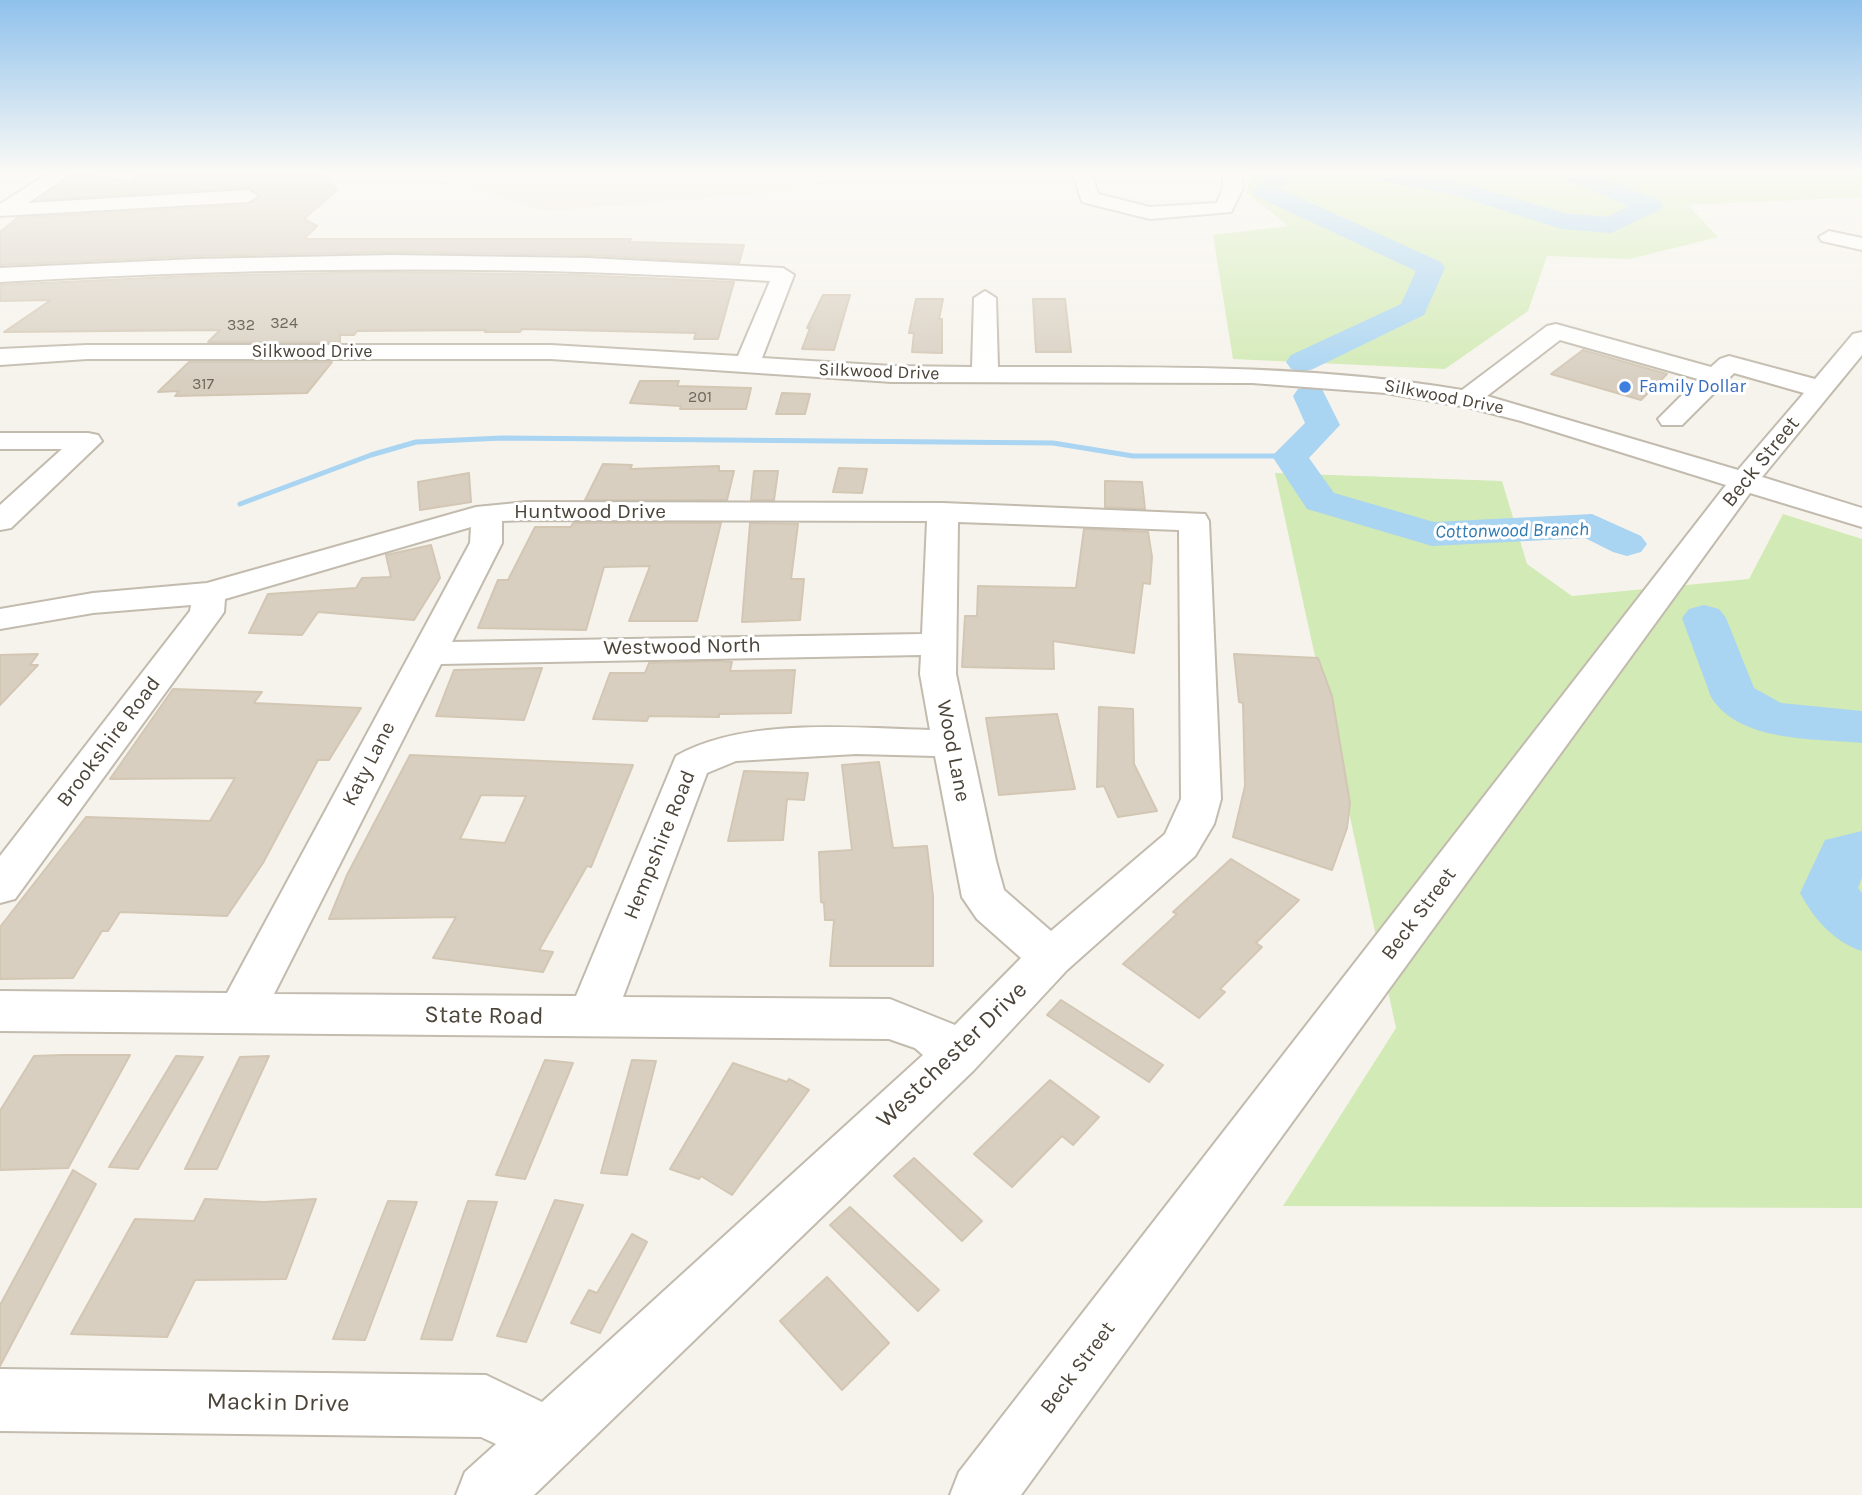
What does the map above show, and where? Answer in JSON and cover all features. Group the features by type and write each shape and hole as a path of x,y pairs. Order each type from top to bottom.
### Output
{"street":[{"path":"0,275 173,264 293,263 623,264 783,275 747,365"},
{"path":"985,298 985,375"},
{"path":"1467,399 1556,331 1716,376"},
{"name":"Beck Street","path":"982,1495 1744,481 1862,340"},
{"name":"Silkwood Drive","path":"0,357 87,352 551,352 892,374 1252,375 1386,385 1467,399 1579,429 1862,518"},
{"path":"1672,419 1730,363 1820,389"},
{"path":"0,441 88,441 0,521"},
{"name":"Huntwood Drive","path":"0,619 93,603 209,593 487,513 943,512 1194,521"},
{"name":"Wood Lane","path":"943,512 939,674 985,897 1051,957"},
{"name":"Katy Lane","path":"240,1014 426,653 486,543 487,513"},
{"name":"Westchester Drive","path":"488,1495 957,1055 1051,957 1180,845 1193,824 1201,799 1194,521"},
{"name":"Brookshire Road","path":"0,887 207,612 209,593"},
{"name":"Westwood North","path":"426,653 938,644"},
{"name":"Hempshire Road","path":"592,1017 691,765 698,757 738,746 952,743"},
{"name":"State Road","path":"0,1011 890,1019 932,1034 957,1055"},
{"name":"Mackin Drive","path":"0,1400 486,1406 547,1438"}],"green space":[{"path":"1214,243 1695,243 1630,259 1547,256 1528,311 1445,369 1233,359"},
{"path":"1275,473 1502,481 1527,564 1572,596 1749,579 1783,514 1862,539 1862,1208 1283,1206 1396,1028"}],"building":[{"path":"0,243 744,245 739,263 588,255 392,252 196,256 0,265"},
{"path":"385,272 577,275 734,282 718,339 694,339 696,333 522,329 520,332 357,331 354,335 340,335 340,342 208,342 220,330 4,332 51,300 0,301 0,285 193,276"},
{"path":"823,295 850,295 834,350 802,349 810,328 807,328"},
{"path":"916,299 943,299 939,319 942,319 942,353 912,352 914,333 909,333"},
{"path":"1033,299 1065,299 1071,352 1036,352"},
{"name":"Family Dollar","path":"1583,350 1667,374 1641,400 1551,374"},
{"path":"189,362 332,362 307,393 175,396 179,391 158,392"},
{"path":"640,381 679,381 677,386 751,388 746,409 680,409 681,406 630,403"},
{"path":"782,393 810,394 805,414 776,414"},
{"path":"603,464 632,465 630,469 719,466 719,471 734,471 727,500 585,500"},
{"path":"839,468 867,469 862,493 833,492"},
{"path":"754,471 778,471 774,500 751,500"},
{"path":"469,473 471,502 420,510 418,482"},
{"path":"1105,481 1142,482 1145,509 1105,507"},
{"path":"573,523 721,523 697,621 629,621 650,566 604,567 586,630 478,628 498,580 508,580 535,527 571,527"},
{"path":"750,523 798,524 791,579 804,579 800,620 742,622"},
{"path":"1084,529 1148,532 1152,557 1150,584 1143,583 1134,653 1053,641 1054,669 962,667 965,616 977,616 978,586 1076,588"},
{"path":"431,545 440,578 414,620 318,612 302,635 249,633 268,594 356,588 362,578 391,577 386,555"},
{"path":"38,654 30,665 38,665 0,705 0,655"},
{"path":"1234,654 1318,658 1332,696 1350,803 1347,828 1332,870 1233,837 1245,786 1243,703 1239,702"},
{"path":"732,662 730,671 795,670 791,713 719,714 719,717 649,716 647,721 593,719 610,673 645,673 649,663"},
{"path":"542,668 524,720 436,716 454,670"},
{"path":"173,689 262,692 254,703 361,708 329,760 318,760 263,863 227,916 120,912 108,931 102,931 73,978 0,979 0,927 86,817 210,821 235,778 110,779"},
{"path":"1099,707 1133,709 1134,764 1157,811 1118,817 1104,786 1097,787"},
{"path":"1057,714 1075,789 999,795 986,718"},
{"path":"410,755 633,765 591,867 587,866 539,950 553,952 543,972 433,958 456,917 329,919 347,875","holes":["481,795 526,796 505,843 460,839"]},
{"path":"879,762 893,848 927,846 933,896 933,966 830,966 834,920 825,920 824,903 821,902 819,852 852,850 842,765"},
{"path":"744,771 808,773 804,800 787,799 783,840 728,841"},
{"path":"1231,859 1299,900 1256,943 1262,947 1220,989 1225,992 1199,1018 1123,964 1177,914 1173,912"},
{"path":"1061,1000 1163,1065 1149,1082 1047,1015"},
{"path":"130,1055 68,1168 0,1170 0,1111 34,1056"},
{"path":"176,1056 203,1057 138,1169 109,1167"},
{"path":"269,1056 217,1169 185,1169 240,1057"},
{"path":"545,1060 573,1063 525,1179 496,1175"},
{"path":"632,1060 656,1061 627,1175 601,1173"},
{"path":"733,1063 787,1082 789,1079 809,1090 732,1195 701,1176 699,1179 670,1169"},
{"path":"1050,1080 1099,1117 1073,1145 1062,1136 1012,1187 974,1154"},
{"path":"914,1158 982,1221 962,1241 894,1176"},
{"path":"73,1170 96,1184 0,1366 0,1305"},
{"path":"205,1199 264,1202 316,1199 286,1279 195,1280 167,1337 71,1334 135,1219 194,1221"},
{"path":"555,1200 583,1205 526,1342 497,1336"},
{"path":"388,1201 417,1202 365,1340 333,1339"},
{"path":"468,1201 497,1202 452,1340 421,1339"},
{"path":"850,1207 939,1290 918,1311 830,1225"},
{"path":"632,1234 647,1242 600,1333 571,1323 589,1290 597,1293"},
{"path":"827,1277 889,1343 842,1390 780,1321"}],"waterway":[{"name":"Cottonwood Branch","path":"1302,362 1413,309 1431,268 1377,243"},
{"name":"Cottonwood Branch","path":"1310,396 1323,425 1290,456 1320,501 1432,534 1592,526 1627,544"},
{"path":"240,504 371,455 416,442 502,438 1053,443 1133,456 1290,456"},
{"name":"Cottonwood Branch","path":"1704,618 1734,697 1771,718 1862,727"},
{"name":"Cottonwood Branch","path":"1862,851 1844,854 1828,893 1862,929"}],"place":[{"name":"Family Dollar","path":"1625,387"}]}
